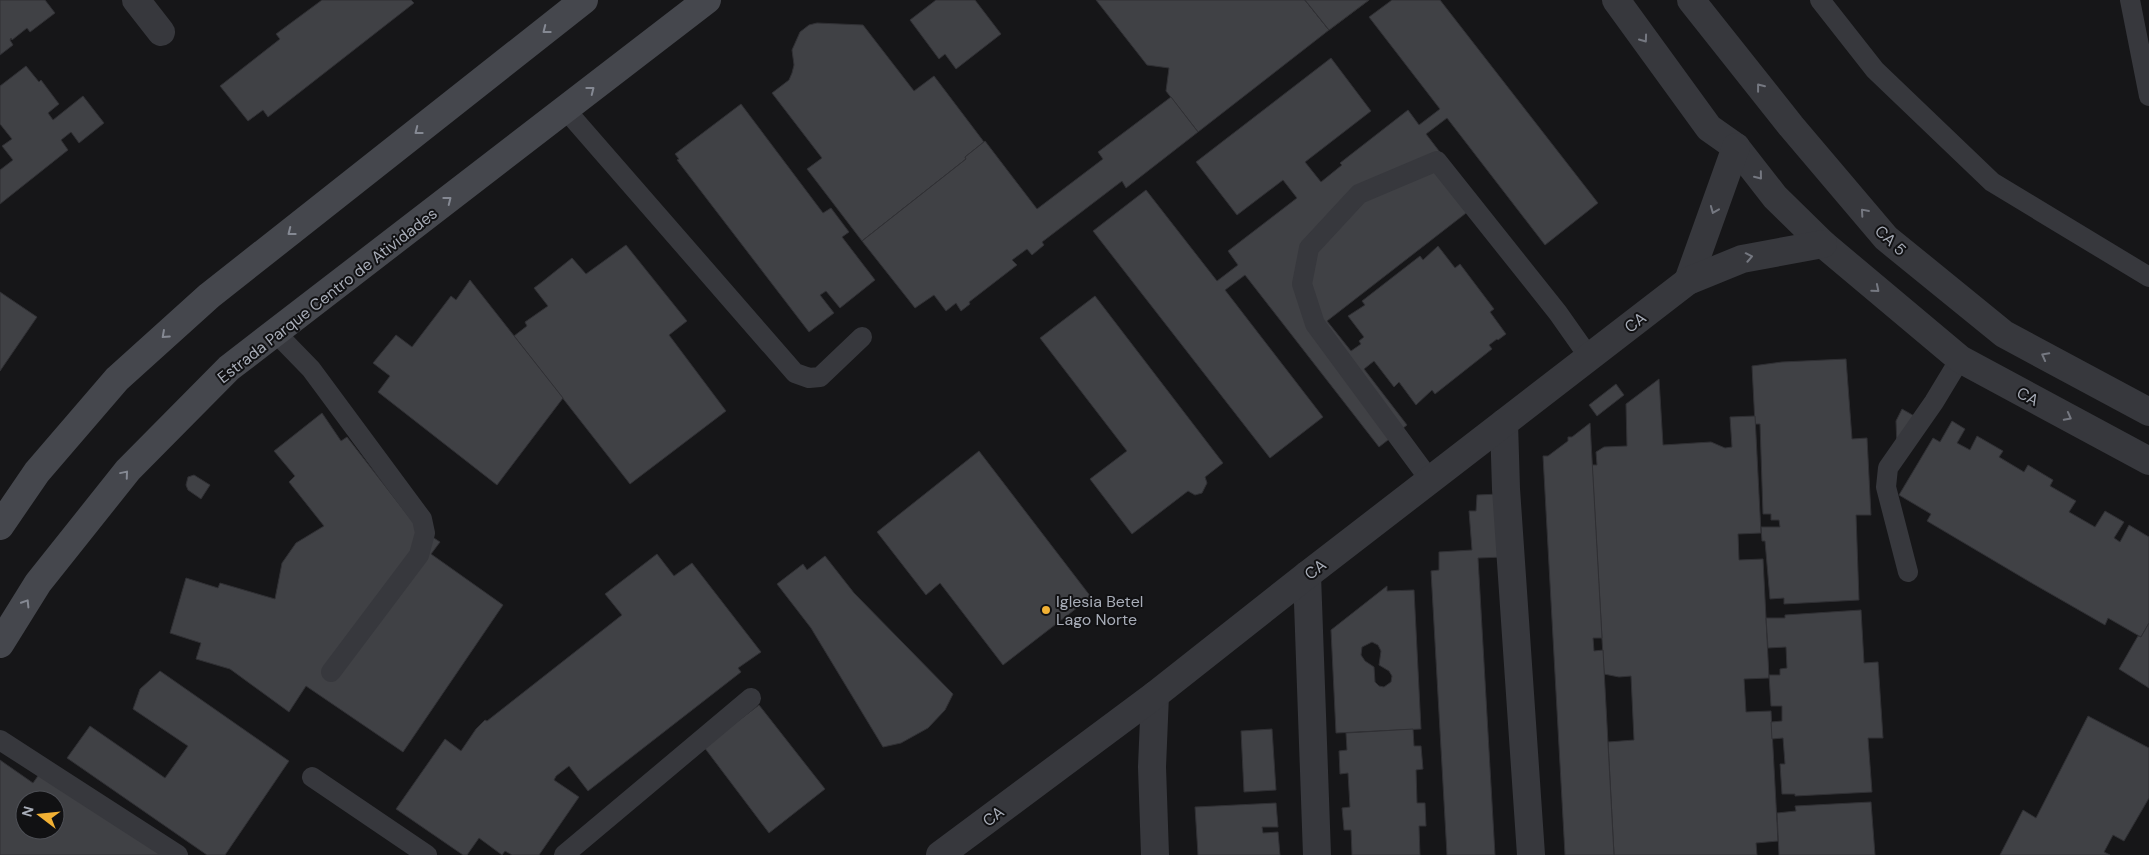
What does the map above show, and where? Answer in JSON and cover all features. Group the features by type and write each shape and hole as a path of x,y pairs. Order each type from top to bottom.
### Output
{"main road":[{"path":"0,526 37,472 124,372 209,296 584,0"},
{"name":"Estrada Parque Centro de Atividades","path":"0,644 38,584 128,470 229,368 708,0"}],"street":[{"path":"136,0 161,32"},
{"name":"CA","path":"1616,0 1709,128 1736,147 1776,197 1823,244 1960,359 2149,461"},
{"name":"CA 5","path":"1691,0 1790,126 1886,238 2004,334 2149,412"},
{"path":"1688,281 1736,147"},
{"name":"CA","path":"940,855 1155,695 1307,575 1688,281 1742,259 1823,244"},
{"path":"1504,423 1506,489 1532,855"},
{"path":"1307,575 1317,855"},
{"path":"1155,695 1152,767 1155,855"}],"lane":[{"path":"1820,0 1875,70 1992,182 2149,277"},
{"path":"2130,0 2149,96"},
{"path":"565,109 795,373 809,378 820,377 862,337"},
{"path":"1430,480 1315,324 1302,284 1309,248 1359,194 1438,161 1558,313 1590,357"},
{"path":"275,332 317,377 422,519 425,533 418,554 331,672"},
{"path":"1908,572 1886,487 1888,468 1934,402 1960,359"},
{"path":"564,855 750,698"},
{"path":"0,740 178,855"},
{"path":"312,778 427,855"}],"building":[{"path":"0,0 45,0 55,13 30,32 27,28 12,40 11,38 10,40 13,45 0,55"},
{"path":"322,0 411,0 414,3 268,117 263,110 248,121 220,86 280,39 276,34"},
{"path":"936,0 975,0 1001,34 956,69 945,54 939,59 910,20"},
{"path":"1096,0 1305,0 1329,30 1198,132 1166,91 1169,68 1147,65"},
{"path":"1305,0 1314,0 1330,20 1355,0 1369,0 1329,30"},
{"path":"1305,0 1369,0 1329,30"},
{"path":"1392,0 1440,0 1598,203 1545,245 1447,118 1426,134 1479,203 1327,321 1351,351 1361,344 1359,341 1364,337 1348,316 1365,305 1362,301 1420,256 1423,260 1438,246 1455,268 1460,264 1494,309 1490,312 1506,334 1489,345 1492,349 1435,394 1432,390 1416,405 1399,382 1394,387 1374,361 1364,369 1407,425 1379,447 1245,275 1225,290 1323,417 1270,458 1093,231 1146,190 1217,281 1238,265 1228,251 1297,198 1283,180 1237,215 1196,162 1331,58 1371,111 1305,162 1321,182 1342,165 1340,163 1408,110 1419,125 1440,109 1369,17"},
{"path":"817,23 863,25 914,91 934,76 984,142 965,157 966,159 862,241 807,169 822,158 772,93 789,80 794,65 792,50 800,32 809,25"},
{"path":"26,66 39,82 41,80 59,104 48,113 53,120 83,96 104,123 79,143 71,132 61,140 68,150 0,204 0,170 13,160 2,146 12,139 0,124 0,86"},
{"path":"1171,97 1198,132 1126,188 1122,181 1042,242 1044,245 1032,255 1027,249 1012,260 1017,265 969,302 970,304 961,311 956,303 946,311 934,295 915,308 862,241 966,159 965,157 985,141 1037,209 1103,159 1098,152"},
{"path":"741,104 823,213 831,208 849,232 842,237 875,280 840,308 826,291 820,295 834,313 809,332 677,160 679,159 675,154"},
{"path":"626,245 687,321 669,335 726,411 630,484 514,336 527,326 525,322 548,306 534,288 572,258 586,274"},
{"path":"470,280 563,398 497,485 378,392 390,376 373,363 396,335 412,347 451,296 456,300"},
{"path":"0,292 37,317 0,371"},
{"path":"1095,296 1223,463 1205,477 1207,483 1202,493 1195,495 1188,491 1132,534 1090,479 1127,451 1040,338"},
{"path":"1846,359 1852,439 1867,438 1871,515 1856,515 1859,600 1784,604 1784,598 1770,599 1765,541 1762,541 1761,527 1780,527 1779,520 1771,520 1771,514 1763,514 1760,424 1755,424 1752,366 1782,362"},
{"path":"1659,379 1663,445 1711,442 1725,448 1732,447 1730,417 1755,416 1761,533 1738,534 1739,560 1763,559 1769,678 1744,679 1746,712 1771,711 1778,841 1756,843 1757,855 1614,855 1608,742 1634,740 1631,676 1619,677 1604,674 1592,465 1597,465 1596,452 1604,447 1627,446 1626,404"},
{"path":"1616,384 1624,395 1597,416 1589,405"},
{"path":"1902,409 1923,421 1897,446 1896,421"},
{"path":"322,413 341,441 347,437 417,527 440,542 431,554 503,605 403,752 306,686 289,712 230,669 196,659 201,643 170,633 186,578 218,588 220,583 275,599 282,563 296,543 324,526 289,482 295,476 274,451"},
{"path":"1952,421 1965,429 1957,443 1970,450 1977,436 2003,451 1999,457 2024,472 2028,465 2053,480 2050,486 2076,501 2069,512 2095,527 2105,511 2124,522 2114,538 2120,542 2129,525 2149,537 2149,623 2141,637 2108,618 2105,625 2030,582 1927,521 1931,514 1899,495 1933,438 1940,442"},
{"path":"1590,423 1602,638 1593,638 1594,651 1603,650 1614,855 1565,855 1543,456 1548,456 1568,441 1568,437 1572,437"},
{"path":"979,451 1091,597 1003,665 940,583 926,595 877,532"},
{"path":"194,475 210,485 201,499 188,490 186,485 188,477"},
{"path":"1499,494 1504,557 1478,558 1495,855 1447,855 1431,571 1439,570 1439,552 1472,550 1469,511 1476,511 1477,495"},
{"path":"657,554 674,576 692,563 761,652 738,668 741,672 588,791 569,766 556,776 554,780 579,797 539,855 512,855 505,851 502,855 479,838 467,855 463,855 396,809 445,739 461,751 476,729 485,720 487,721 622,615 605,594"},
{"path":"825,556 854,593 953,694 945,710 928,728 901,743 883,747 811,628 777,584 803,564 807,570"},
{"path":"1387,586 1387,591 1414,590 1421,729 1336,733 1331,630","holes":["1372,642 1378,645 1381,651 1379,665 1389,671 1392,676 1391,682 1384,687 1379,686 1375,682 1374,667 1365,661 1361,655 1362,647"]},
{"path":"1861,610 1864,663 1878,662 1883,738 1868,738 1872,792 1795,796 1795,794 1782,794 1780,764 1785,764 1783,738 1772,739 1771,722 1782,721 1782,706 1771,706 1769,675 1780,675 1780,669 1787,668 1786,647 1768,648 1766,618 1785,618 1785,615"},
{"path":"2149,623 2149,688 2119,669 2138,636 2141,637"},
{"path":"160,671 289,761 225,855 207,855 67,758 90,726 165,778 188,746 133,709 140,689"},
{"path":"759,705 825,789 769,833 704,747"},
{"path":"2088,716 2149,748 2149,798 2124,841 2113,835 2104,852 2110,855 2000,855 2023,810 2036,818"},
{"path":"1272,729 1276,790 1244,792 1241,731"},
{"path":"1413,729 1414,746 1421,746 1423,769 1416,770 1417,803 1425,803 1426,826 1419,826 1420,855 1352,855 1351,830 1344,830 1342,808 1350,807 1348,773 1340,774 1339,751 1347,750 1346,733"},
{"path":"0,760 33,783 45,766 173,855 0,855"},
{"path":"1871,802 1875,855 1779,855 1777,813 1796,811 1795,806"},
{"path":"1276,803 1278,827 1262,827 1263,833 1278,832 1280,855 1198,855 1195,807"}],"place":[{"name":"Iglesia Betel Lago Norte","path":"1046,610"}]}
